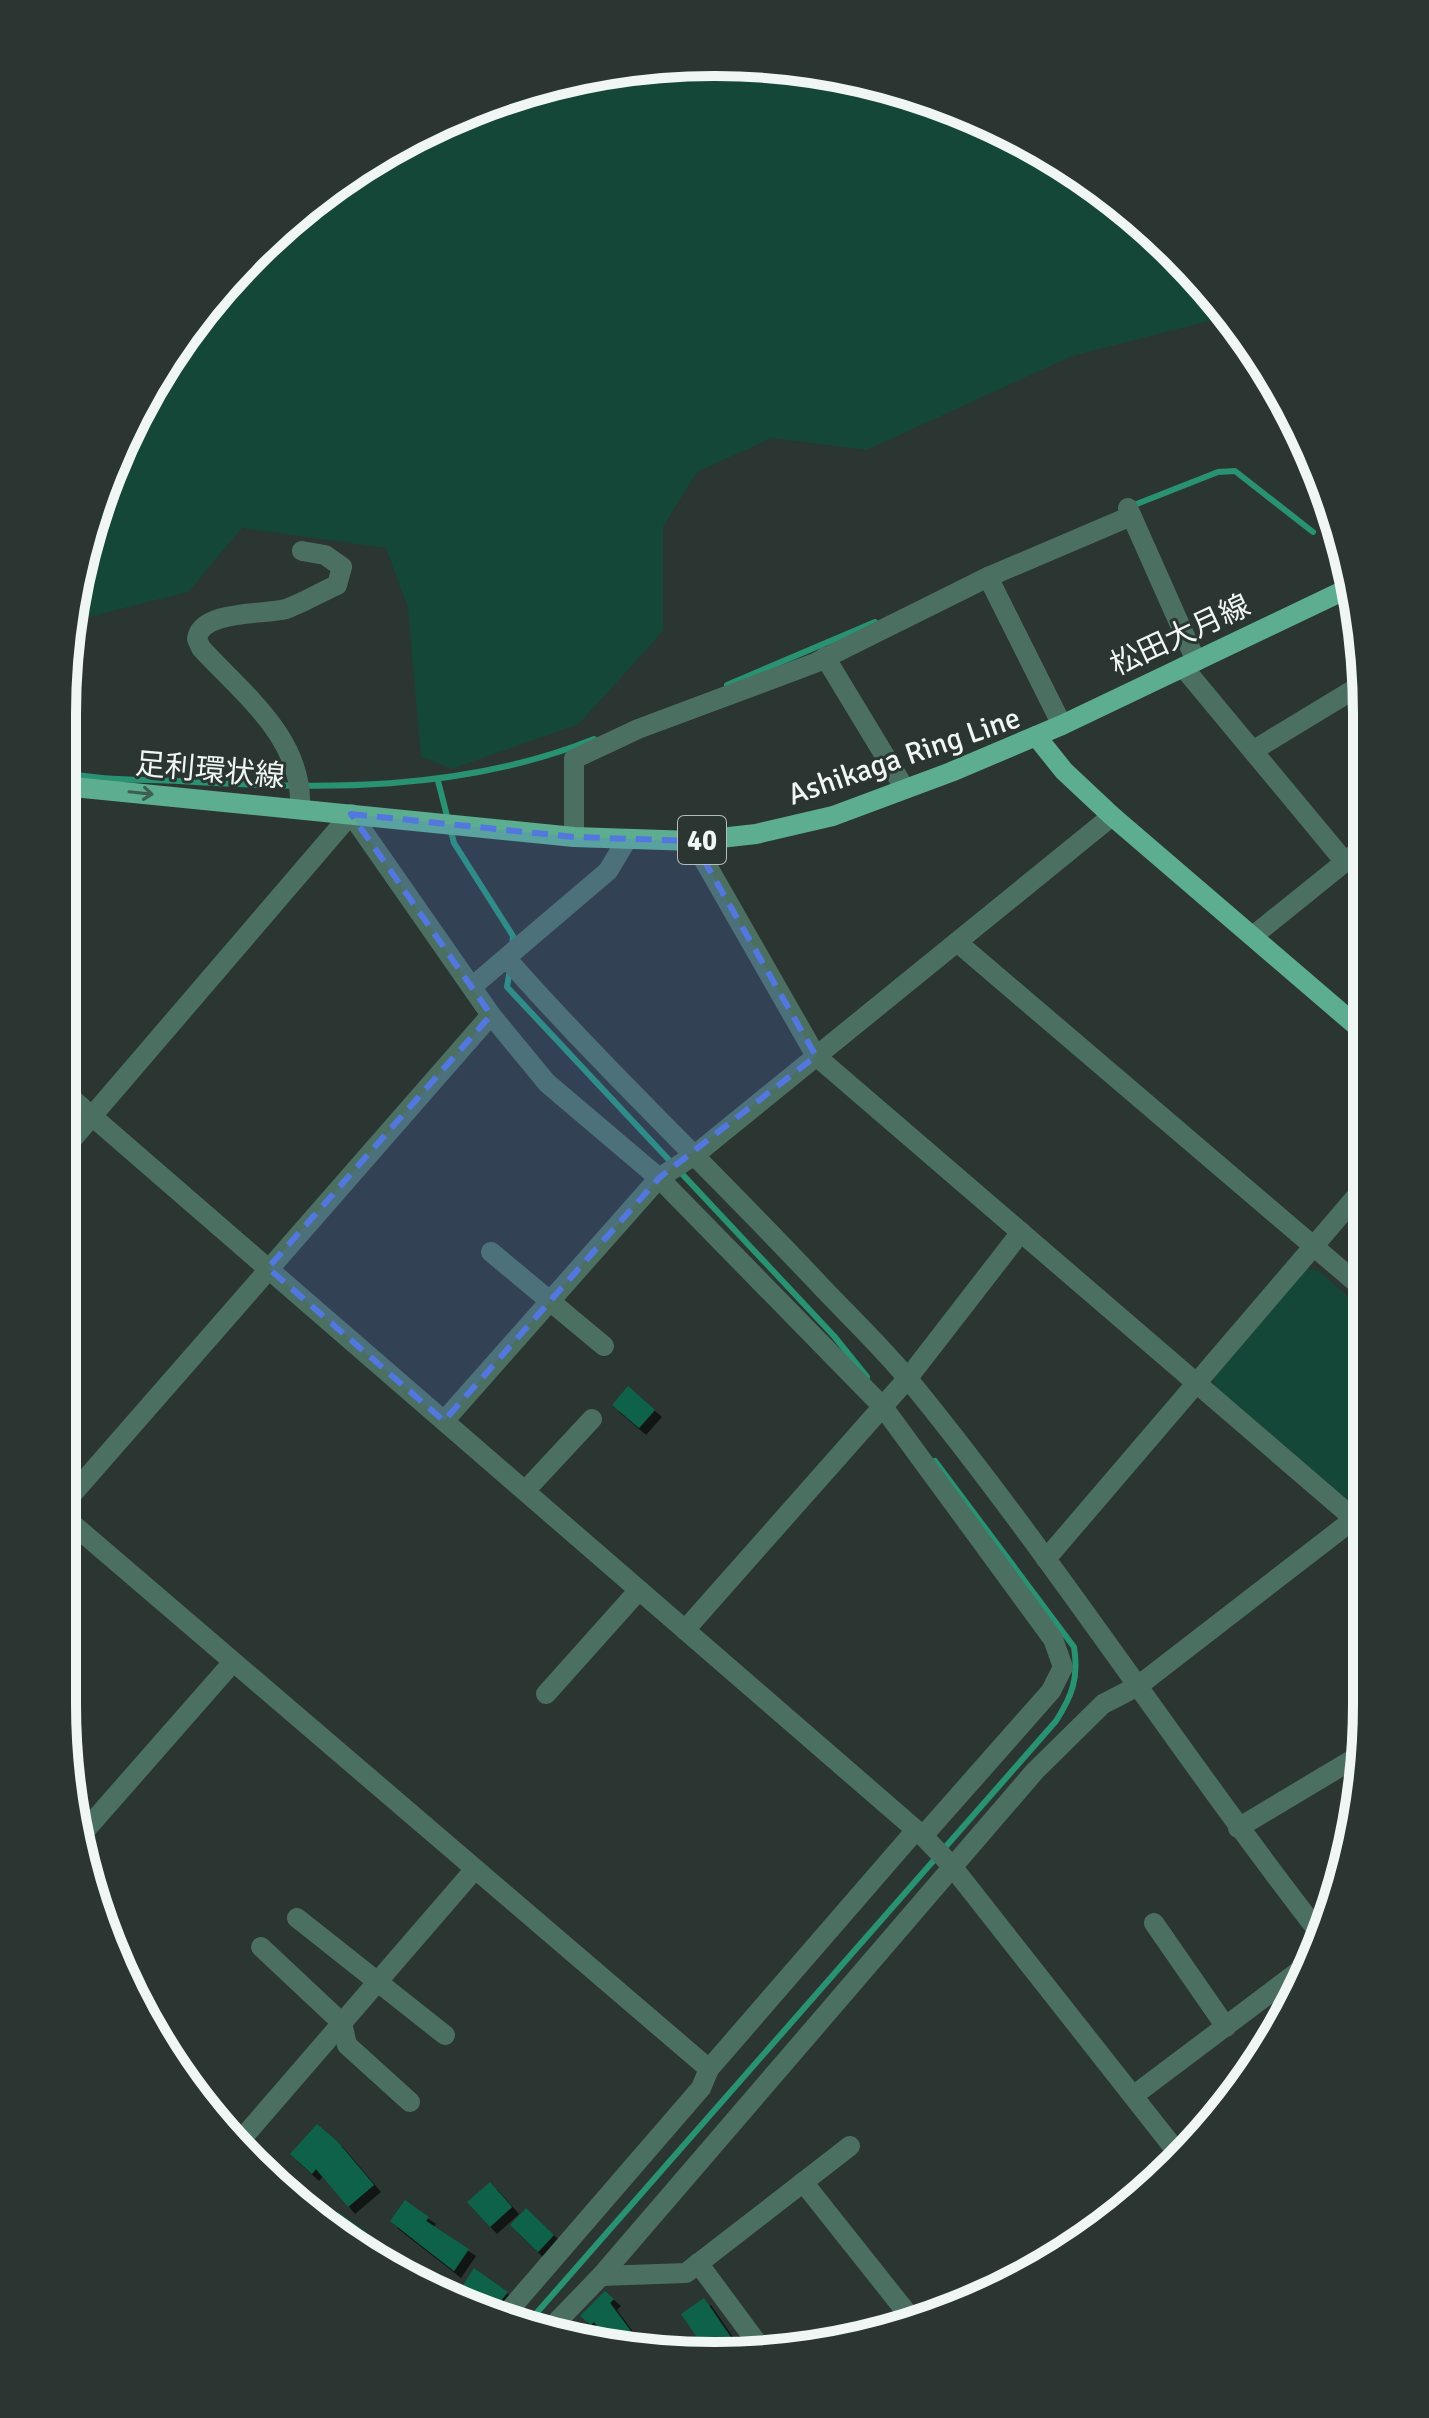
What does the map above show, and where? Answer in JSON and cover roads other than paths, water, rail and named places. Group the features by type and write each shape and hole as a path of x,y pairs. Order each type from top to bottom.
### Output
{"main road":[{"name":"松田大月線","path":"1036,736 1341,592"},
{"name":"Ashikaga Ring Line","path":"351,814 626,841 693,841 756,834 833,816 1036,736 1064,771 1112,816 1353,1023"},
{"name":"足利環状線","path":"76,786 300,795 351,814"}],"street":[{"path":"574,837 574,759 638,729 825,657 1129,512 1189,664 1345,862"},
{"path":"300,795 292,754 282,736 201,648 197,639 201,628 213,620 286,609 337,585 342,567 325,555 302,551"},
{"path":"988,577 1062,725"},
{"path":"825,657 905,789"},
{"path":"1254,750 1352,690"},
{"path":"76,1135 351,814 491,1015 547,1083 659,1178 883,1407 1038,1614 1053,1639 1063,1667 1051,1691 709,2069 701,2088 511,2308"},
{"path":"444,1421 659,1178 696,1154 1112,816"},
{"path":"473,986 608,871 626,841"},
{"path":"693,841 816,1056 1353,1518"},
{"path":"1253,936 1353,856"},
{"path":"957,942 1353,1280"},
{"path":"507,959 580,1042 696,1154 908,1378 1046,1559 1238,1828 1313,1925"},
{"path":"76,1490 491,1015"},
{"path":"76,1102 920,1833 951,1865 1173,2147"},
{"path":"1046,1559 1353,1200"},
{"path":"685,1630 908,1378 1021,1232"},
{"path":"491,1252 552,1299 604,1346"},
{"path":"525,1491 592,1419"},
{"path":"76,1527 709,2069"},
{"path":"557,2322 601,2276 951,1865 1035,1771 1103,1704 1138,1686 1353,1529"},
{"path":"546,1694 639,1590"},
{"path":"88,1827 233,1662"},
{"path":"1238,1828 1351,1761"},
{"path":"245,2135 475,1869"},
{"path":"297,1918 445,2035"},
{"path":"1154,1923 1226,2027"},
{"path":"261,1947 342,2023 347,2045 410,2102"},
{"path":"1133,2096 1291,1977"},
{"path":"601,2276 686,2273 850,2146"},
{"path":"803,2182 906,2312"},
{"path":"698,2263 756,2341"}],"waterway":[{"path":"1129,507 1218,472 1235,471 1313,532"},
{"path":"727,685 875,622"},
{"path":"76,775 285,786 390,783 493,769 594,739"},
{"path":"438,781 454,843 513,936 512,946"},
{"path":"510,969 507,987 834,1336 867,1377"},
{"path":"534,2316 1056,1721 1066,1703 1075,1677 1074,1647 935,1461"}]}
